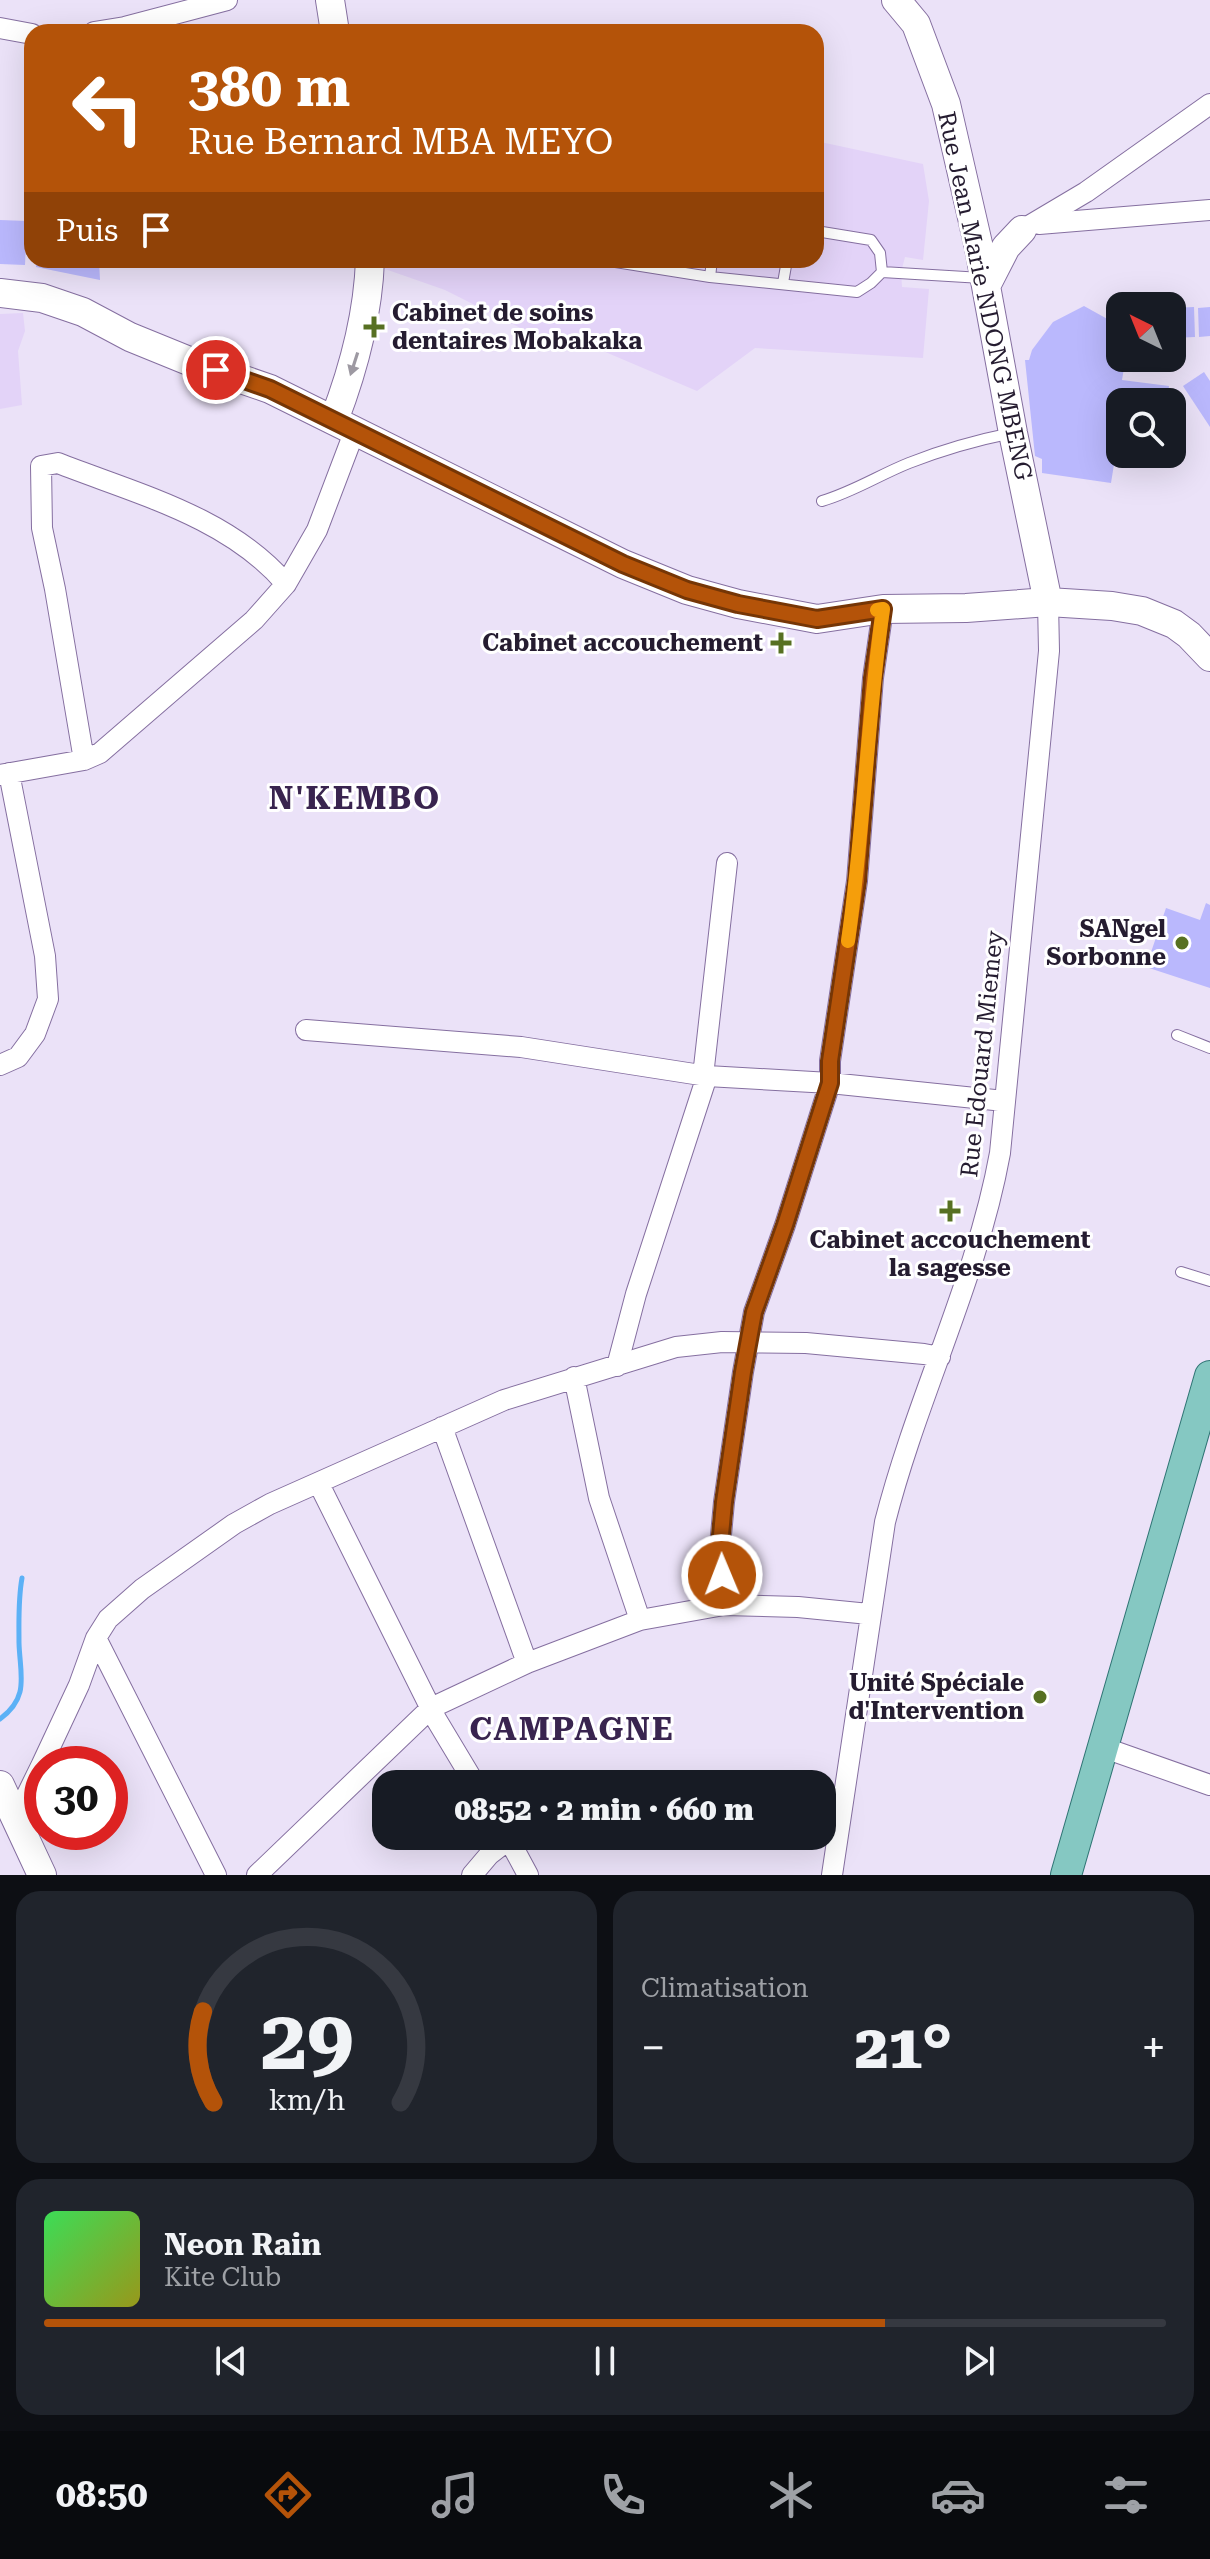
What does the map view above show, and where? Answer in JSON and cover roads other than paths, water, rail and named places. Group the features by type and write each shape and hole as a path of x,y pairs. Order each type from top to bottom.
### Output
{"main road":[{"path":"330,0 334,24"},
{"name":"Rue Jean Marie NDONG MBENG","path":"902,2 916,24 946,104 985,282 1048,602"},
{"path":"971,216 989,233 1012,235 1027,227"},
{"path":"985,282 1006,247 1027,227"},
{"path":"345,425 370,268"},
{"path":"0,293 42,298 83,312 130,337 270,389 623,564 687,590 738,604 817,619 883,609 966,608 1048,602 1112,606 1151,614 1174,624 1210,657"},
{"path":"1066,1875 1210,1376"},
{"path":"0,1785 42,1875"}],"street":[{"path":"136,24 227,0"},
{"path":"0,28 24,32"},
{"path":"1027,227 1086,192 1210,104"},
{"path":"1027,227 1210,210"},
{"path":"0,1065 18,1057 35,1034 48,999 45,956 4,774 84,760 100,753 254,620 286,584 317,530 345,425"},
{"path":"84,760 42,528 41,466 58,463 213,525 250,549 286,584"},
{"name":"Rue Edouard Miemey","path":"836,1798 885,1522 898,1469 940,1357 990,1204 1000,1153 1049,651 1048,602"},
{"path":"724,1605 721,1531 754,1312 830,1083 830,1061 857,881 873,678 883,609"},
{"path":"617,1366 636,1294 705,1076 727,863"},
{"path":"306,1030 521,1047 705,1076 830,1083 1004,1101"},
{"path":"51,1746 74,1698 96,1638 108,1619 142,1589 234,1524 270,1504 442,1427 504,1400 676,1347 722,1342 842,1345 940,1357"},
{"path":"574,1377 599,1498 640,1620"},
{"path":"442,1427 527,1663"},
{"path":"319,1484 431,1708 467,1770"},
{"path":"257,1875 431,1708 527,1663 640,1620 724,1605 798,1607 869,1614"},
{"path":"96,1638 216,1875"},
{"path":"1102,1747 1210,1785"},
{"path":"16,1817 24,1801"},
{"path":"472,1875 495,1850"},
{"path":"516,1850 528,1875"},
{"name":"Rue Edouard Miemey","path":"832,1850 832,1875"}],"lane":[{"path":"824,232 871,240 880,253 882,272"},
{"path":"669,268 710,277 857,292 882,272"},
{"path":"710,277 711,268"},
{"path":"783,283 786,268"},
{"path":"882,272 985,282"},
{"path":"822,501 845,494 910,462 982,439 1013,433"},
{"path":"1177,1035 1210,1048"},
{"path":"1181,1272 1210,1281"}],"waterway":[{"path":"0,1719 16,1702 21,1685 19,1619 22,1578"}],"place":[{"name":"Cabinet de soins dentaires Mobakaka","path":"374,327"},
{"name":"Cabinet accouchement","path":"781,643"},
{"name":"SANgel Sorbonne","path":"1182,943"},
{"name":"Cabinet accouchement la sagesse","path":"950,1211"},
{"name":"Unité Spéciale d'Intervention","path":"1040,1697"}],"district":[{"name":"N'KEMBO","path":"355,798"},
{"name":"CAMPAGNE","path":"572,1729"}]}
